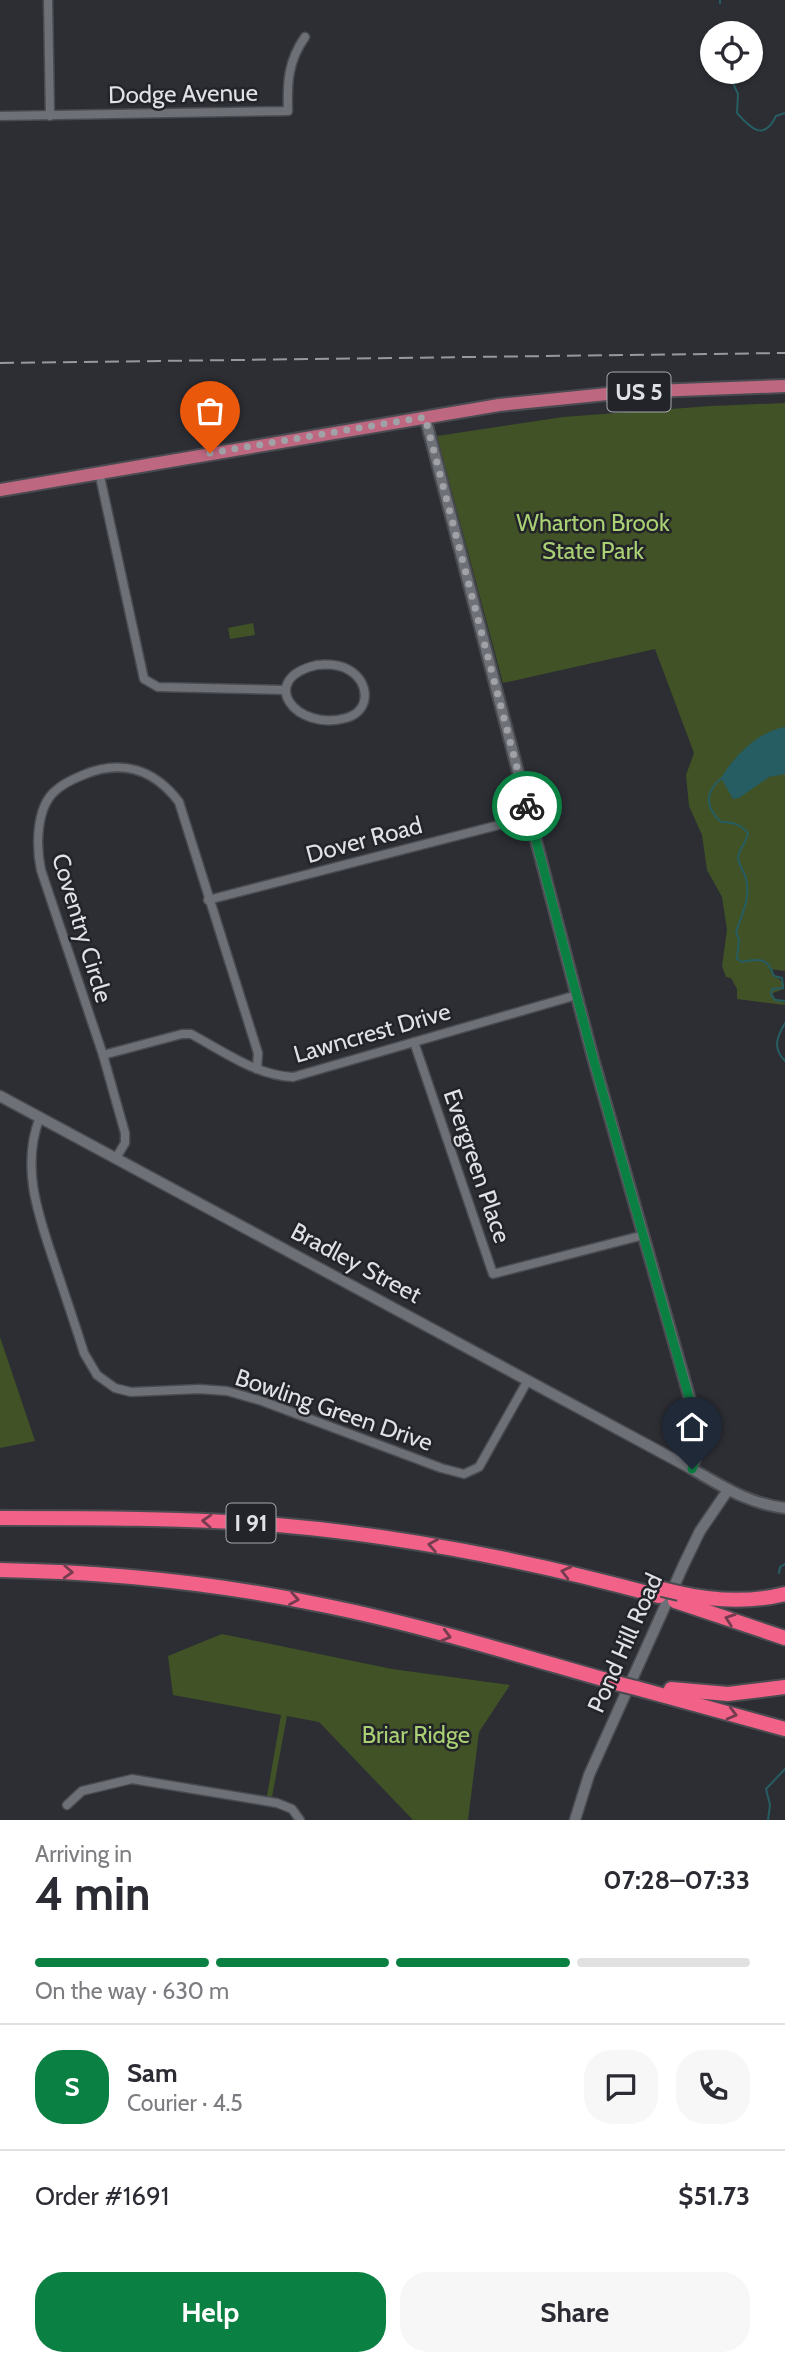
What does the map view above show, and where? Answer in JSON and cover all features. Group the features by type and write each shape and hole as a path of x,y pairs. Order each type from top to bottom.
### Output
{"highway":[{"name":"I 91","path":"0,1518 171,1519 334,1531 487,1555 632,1589 661,1592 785,1638"},
{"path":"0,1570 131,1577 302,1601 405,1625 785,1729"},
{"path":"677,1597 736,1600 785,1594"},
{"path":"639,1689 663,1688 694,1693 728,1694 785,1687"}],"main road":[{"name":"US 5","path":"0,489 499,405 616,393 785,386"},
{"path":"425,417 577,995 698,1429 698,1451 692,1469 754,1502 785,1508"}],"street":[{"path":"48,0 50,116"},
{"name":"Dodge Avenue","path":"0,116 288,111 289,68 305,37"},
{"path":"99,472 144,679 158,687 285,690"},
{"path":"317,665 336,665 357,676 365,688 365,698 361,709 349,717 334,720 314,719 300,713 289,703 285,690 289,681 303,670 317,665"},
{"name":"Coventry Circle","path":"116,1158 124,1143 125,1133 103,1055 37,851 38,832 52,793 71,780 112,767 134,770 150,775 166,786 178,802 258,1053 257,1069"},
{"name":"Dover Road","path":"208,900 530,817"},
{"name":"Lawncrest Drive","path":"103,1055 191,1034 257,1069 277,1077 293,1077 577,995"},
{"name":"Evergreen Place","path":"414,1042 493,1274 644,1235"},
{"name":"Bradley Street","path":"0,1096 692,1469"},
{"name":"Bowling Green Drive","path":"40,1117 33,1137 32,1175 36,1209 84,1353 97,1376 115,1388 131,1392 199,1389 227,1391 262,1401 441,1468 464,1474 480,1467 528,1380"},
{"name":"Pond Hill Road","path":"575,1820 589,1775 684,1564 700,1531 728,1490"},
{"path":"67,1805 82,1791 132,1779 277,1803 292,1809 300,1820"}],"green space":[{"name":"Wharton Brook State Park","path":"785,403 785,971 769,969 784,984 784,989 773,993 772,997 785,1005 737,999 737,989 731,978 726,977 722,966 727,930 722,897 707,870 702,835 689,806 686,775 694,753 655,649 503,683 437,436 563,417"},
{"path":"253,623 255,635 230,639 228,628"},
{"path":"0,1337 35,1441 0,1448"},
{"name":"Briar Ridge","path":"222,1634 392,1669 510,1685 479,1732 468,1820 413,1820 319,1722 287,1716 272,1797 267,1796 281,1715 173,1695 168,1656"}],"water":[{"path":"785,727 785,774 769,777 739,798 733,799 721,778 726,770 740,753 757,739 775,729"}],"waterway":[{"path":"733,84 738,94 737,113 757,130 767,129 776,116 785,113"},
{"path":"723,777 710,793 709,804 721,822 736,824 748,833 738,858 746,879 747,892 736,932 739,940 737,959 742,962 758,960 766,963 774,976 782,978 783,988 772,989 771,994 775,1000 785,1001"},
{"path":"785,1023 777,1042 778,1052 785,1061"},
{"path":"779,1573 780,1567 785,1564"},
{"path":"768,1820 770,1805 766,1789 785,1769"}],"railway":[{"path":"0,363 785,353"}],"way so far":[{"path":"210,453 425,417 527,806"}],"route":[{"path":"527,806 593,1058 698,1429 698,1451 692,1469"}]}
